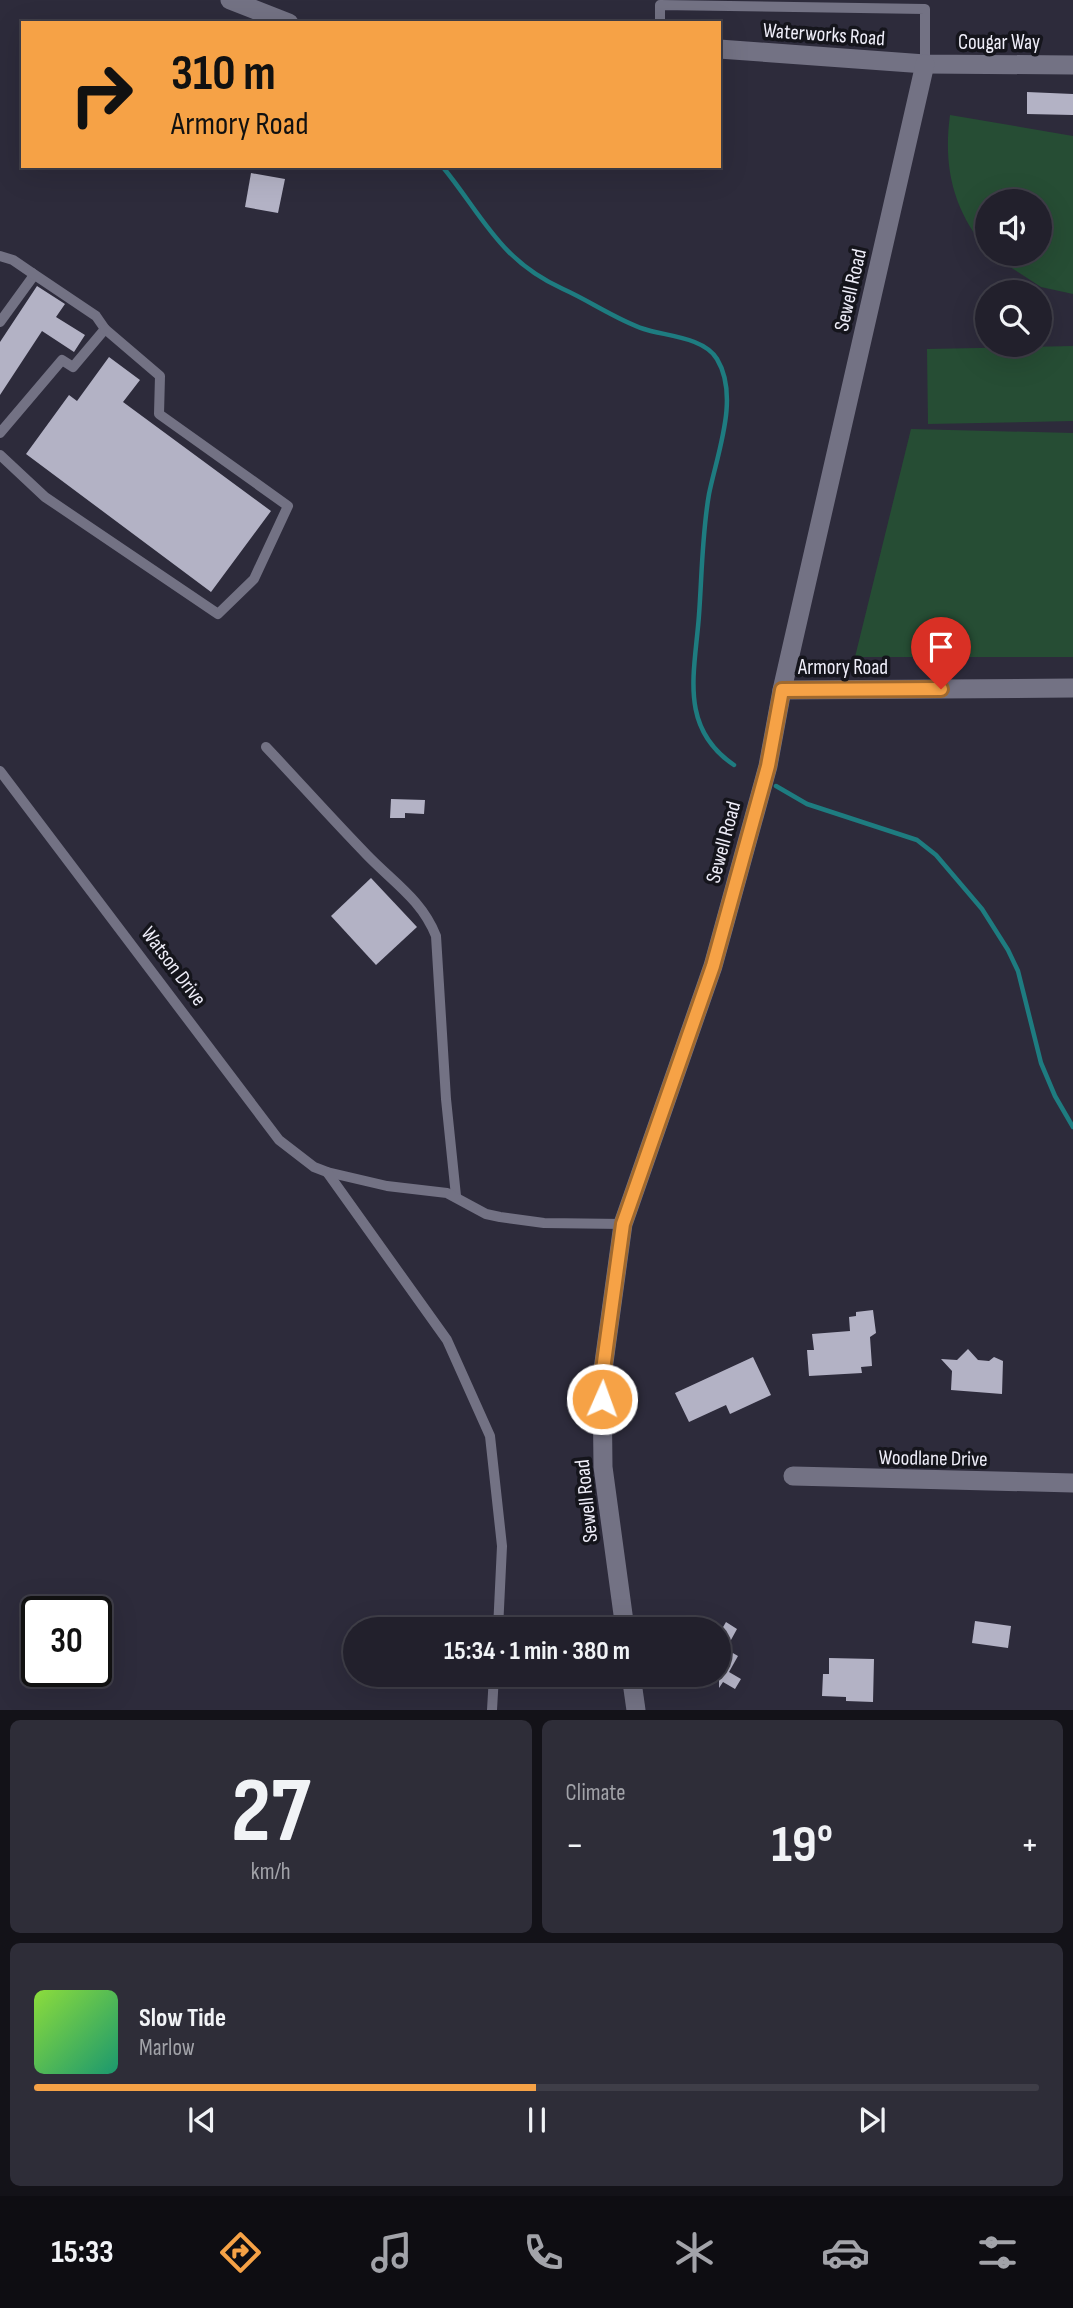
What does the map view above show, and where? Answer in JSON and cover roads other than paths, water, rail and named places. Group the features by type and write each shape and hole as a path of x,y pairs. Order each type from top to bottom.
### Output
{"street":[{"path":"230,0 284,21"},
{"name":"Waterworks Road","path":"721,49 925,64"},
{"name":"Cougar Way","path":"925,64 1073,65"},
{"name":"Sewell Road","path":"623,1617 603,1466 602,1377 623,1224 713,966 768,766 782,690 925,64"},
{"name":"Armory Road","path":"782,690 1073,688"},
{"name":"Woodlane Drive","path":"793,1476 1073,1483"},
{"path":"633,1687 636,1710"}],"lane":[{"path":"660,21 660,5 861,4 925,9 925,64"},
{"path":"0,256 13,260 96,316 105,329 160,376 159,414 288,506 254,579 218,614 45,497 0,455"},
{"path":"0,322 24,292 32,273"},
{"path":"0,433 62,360 73,367 105,329"},
{"path":"266,747 369,857 414,898 432,924 436,936 446,1100 456,1196"},
{"name":"Watson Drive","path":"0,771 279,1140 314,1167 327,1172"},
{"path":"327,1172 456,1196 486,1214 527,1222 623,1224"},
{"path":"327,1172 447,1340 490,1436 502,1546 499,1617"},
{"path":"492,1710 493,1687"}],"waterway":[{"path":"444,168 507,251 523,265 614,316 634,325 694,342 703,346 717,359 724,374 727,408 705,524 694,697 704,734 716,750 734,765"},
{"path":"776,786 807,804 917,840 936,855 982,909 1008,950 1018,971 1041,1063 1055,1096 1073,1127"}]}
